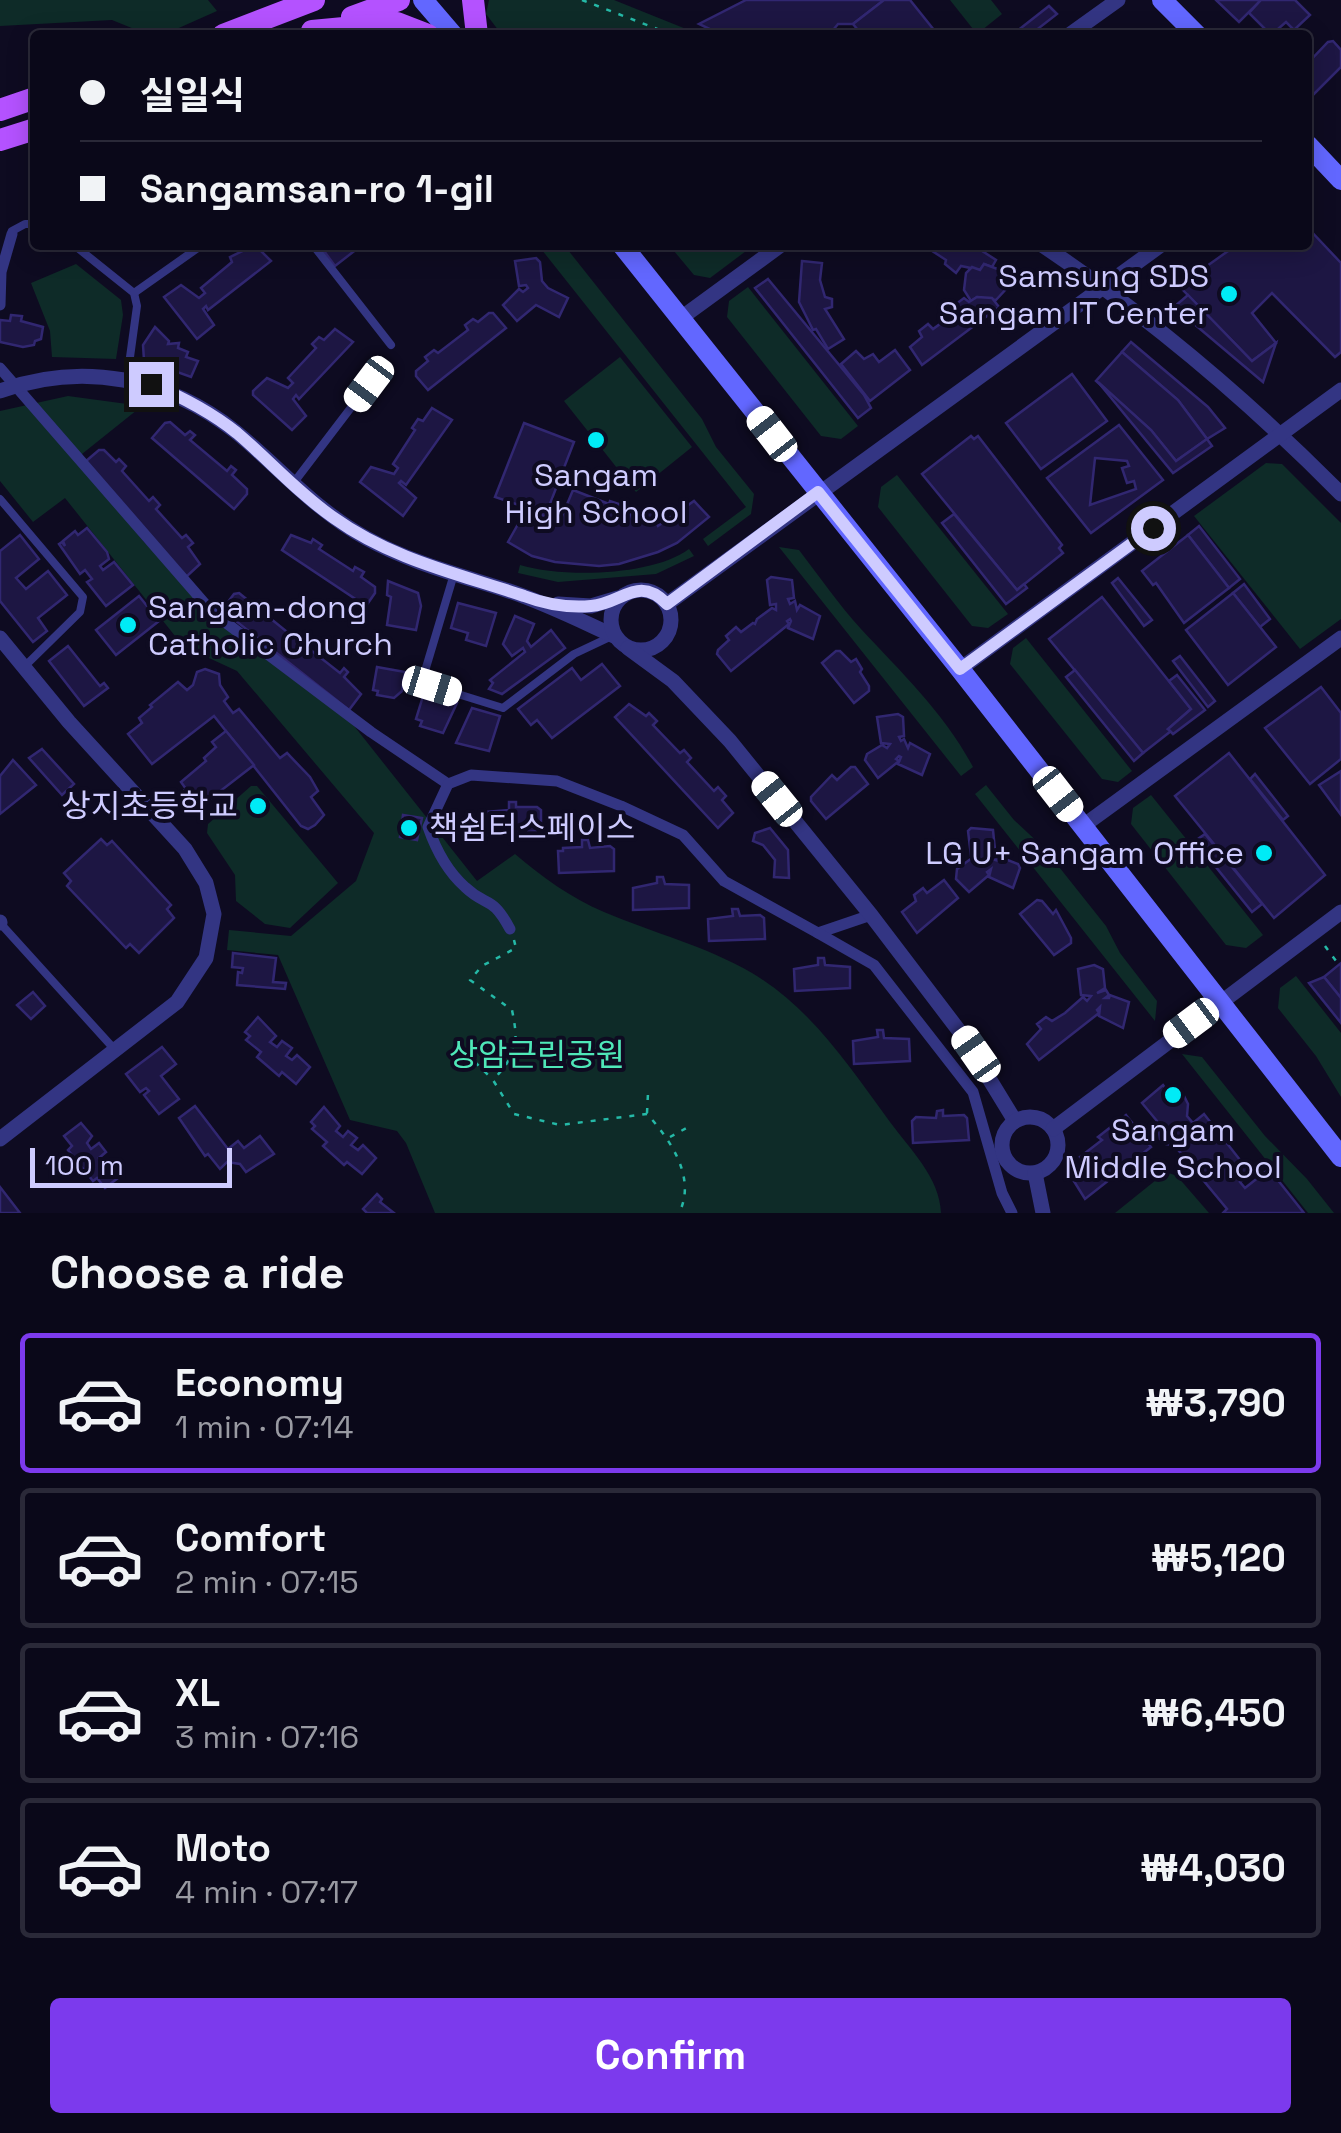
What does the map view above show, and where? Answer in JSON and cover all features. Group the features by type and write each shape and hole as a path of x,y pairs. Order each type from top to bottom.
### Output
{"main road":[{"path":"315,30 399,0"},
{"path":"423,0 449,30"},
{"path":"472,0 475,30"},
{"path":"1162,0 1192,30"},
{"path":"236,30 308,1"},
{"path":"332,30 397,22 416,30"},
{"path":"0,110 30,100"},
{"path":"0,140 30,130"},
{"path":"1312,150 1341,180"},
{"path":"626,250 1219,1002 1332,1132 1341,1157"}],"street":[{"path":"1077,30 1118,0"},
{"path":"0,306 1,272 12,233"},
{"path":"680,318 774,250"},
{"path":"1050,250 1104,286 1281,434 1341,494"},
{"path":"667,604 1154,250"},
{"path":"0,368 7,388 214,613 448,784"},
{"path":"7,388 68,376 127,379 180,396 209,412 292,486 367,538 454,574 540,602 614,636 672,680 730,741 963,1036 1015,1121"},
{"path":"960,669 1341,390"},
{"path":"540,602 591,606 642,590 653,592 667,604 671,615 665,662 672,680"},
{"path":"614,636 610,617 622,596"},
{"path":"0,638 81,737 198,866 212,898 213,929 199,972 178,1002 0,1140"},
{"path":"1083,826 1341,638"},
{"path":"628,648 651,649 666,639"},
{"path":"510,928 497,905 467,890 437,852 428,827 448,784 471,775 557,781 684,836 724,880 874,965 973,1092 1002,1193 1012,1213"},
{"path":"1053,1129 1341,912"},
{"path":"818,932 871,915"},
{"path":"1036,1118 1053,1129 1056,1156 1051,1164 1035,1173 1016,1169 1004,1155 1003,1136 1015,1121 1036,1118"},
{"path":"1035,1173 1042,1213"}],"lane":[{"path":"12,233 30,224"},
{"path":"80,250 134,294 137,306 127,379"},
{"path":"134,294 195,250"},
{"path":"317,250 391,344"},
{"path":"292,486 369,384 388,370"},
{"path":"0,499 83,598 80,612 24,667"},
{"path":"454,574 425,671 432,686 503,708 574,654 614,636"},
{"path":"0,922 116,1051"}],"path":[{"path":"582,0 660,30"},
{"path":"493,1080 512,1059 517,1035 512,1010 470,980 482,966 516,948 510,928"},
{"path":"1314,932 1339,964"},
{"path":"475,1062 493,1080 514,1114 560,1125 646,1114"},
{"path":"648,1093 646,1114 668,1138 684,1176 686,1201 679,1213"},
{"path":"668,1138 692,1125"}],"green space":[{"path":"0,0 208,0 217,11 174,30 137,30 112,20 0,26"},
{"path":"489,0 614,0 689,30 498,30 486,14"},
{"path":"950,0 991,0 1002,14 982,30 974,30"},
{"path":"542,250 568,250 702,419 716,447 754,494 751,514 708,546 703,539 746,507"},
{"path":"673,250 747,250 710,278 694,275"},
{"path":"76,264 121,300 123,315 116,359 52,357 50,331 31,283"},
{"path":"748,287 858,426 841,439 821,436 727,317 729,301"},
{"path":"620,357 692,447 636,492 564,401"},
{"name":"상암근린공원","path":"68,396 142,406 77,458 144,542 279,669 351,722 477,881 515,854 557,886 592,906 716,955 773,987 828,1040 915,1153 930,1176 941,1213 435,1213 406,1143 397,1131 350,1120 278,955 227,950 229,930 291,936 356,881 374,833 237,671 183,646 65,498 33,522 0,481 0,411"},
{"path":"1266,463 1282,464 1341,523 1341,619 1300,649 1194,516"},
{"path":"897,475 1008,614 988,628 972,626 878,507 881,487"},
{"path":"779,547 799,550 853,620 936,711 973,767 961,776"},
{"path":"689,549 694,556 656,574 558,582 518,573 520,565 583,573 631,569 653,565"},
{"path":"1026,638 1132,771 1118,782 1102,779 1010,664 1013,648"},
{"path":"986,785 1014,820 1044,848 1106,926 1120,953 1157,1001 1155,1021 975,794"},
{"path":"251,786 257,786 338,883 290,928 265,924 236,901 235,875 207,833 208,824"},
{"path":"1151,795 1263,935 1246,948 1226,945 1131,824 1133,808"},
{"path":"1296,976 1341,1033 1341,1097 1316,1056 1278,1008 1280,988"},
{"path":"1182,1054 1202,1057 1334,1213 1308,1213"},
{"path":"1166,1172 1177,1176 1209,1213 1115,1213"}],"building":[{"path":"746,0 884,0 853,24 838,24 833,30 712,30 699,24"},
{"path":"884,0 910,0 934,30 858,30 853,24"},
{"path":"1216,0 1261,0 1239,22"},
{"path":"1261,0 1295,0 1310,15 1294,30 1286,22 1277,30 1266,30 1249,13"},
{"path":"1049,6 1057,14 1036,30 1018,30"},
{"path":"1333,41 1341,50 1341,67 1312,96 1312,59"},
{"name":"Samsung SDS Sangam IT Center","path":"1312,232 1341,263 1341,352 1335,357 1272,293 1252,313 1276,343 1252,361 1179,286 1228,251 1312,250"},
{"path":"245,250 260,250 271,261 208,310 206,306 203,309 214,325 197,339 164,297 181,285 199,298 205,293 201,288 232,262 230,257"},
{"path":"324,250 356,250 335,266"},
{"path":"931,250 981,250 996,260 992,267 984,264 980,270 961,266 956,273 945,264 946,260"},
{"path":"536,258 542,281 568,298 559,317 536,305 517,321 503,305 519,289 523,292 528,288 519,286 515,261"},
{"path":"802,261 822,263 820,280 825,297 832,299 832,307 825,309 844,339 828,349 799,302"},
{"path":"984,264 1003,271 1007,288 996,300 977,297 971,301 964,290 966,273 972,267 980,270"},
{"path":"768,279 864,395 871,408 858,418 755,288"},
{"path":"1188,295 1252,361 1276,343 1263,382 1174,307"},
{"path":"977,297 992,298 999,307 922,365 910,347 922,337 919,331 928,324 933,329 959,310 956,304 964,298 969,302"},
{"path":"489,313 506,328 428,390 416,376 416,371 428,361 425,357 434,350 438,353 468,330 465,325 473,319 478,322"},
{"path":"11,315 43,327 41,339 23,347 0,342 0,320 10,321"},
{"path":"155,327 168,344 179,343 178,348 188,352 186,357 198,361 191,377 144,360 143,345"},
{"path":"335,329 353,342 299,399 296,395 293,399 306,416 292,430 253,391 267,378 288,388 293,383 288,378 316,348 312,344 319,337 324,340"},
{"path":"1131,342 1208,407 1225,428 1207,439 1178,400 1122,352"},
{"path":"895,350 910,370 870,401 841,364 856,351 864,359 873,354 879,362"},
{"path":"1122,352 1178,400 1207,439 1176,461 1151,430 1096,381"},
{"path":"1072,374 1107,421 1041,469 1006,423"},
{"path":"1098,382 1151,430 1176,461 1207,439 1212,446 1173,473"},
{"path":"432,408 452,420 406,485 399,483 416,498 403,516 360,482 371,467 394,474 398,468 393,464 415,430 412,428"},
{"path":"170,422 185,435 190,431 195,435 190,440 227,471 231,466 236,470 232,475 247,489 247,494 234,509 152,438"},
{"path":"524,423 574,442 546,514 495,497"},
{"path":"1119,425 1163,480 1091,533 1047,478","holes":["1095,458 1127,461 1129,466 1122,468 1127,483 1134,481 1136,489 1090,505"]},
{"path":"971,436 978,436 1062,545 1059,548 1063,553 1017,590 922,474"},
{"path":"99,450 116,462 119,459 126,466 122,471 149,501 153,497 160,505 156,509 182,538 186,535 193,543 188,547 200,564 186,577 85,462"},
{"path":"573,490 619,504 632,518 651,511 658,526 694,501 709,517 677,543 619,564 555,562 532,556 508,542 526,510 560,521"},
{"path":"954,514 1017,590 1024,584 1027,588 1006,604 942,523"},
{"path":"1199,526 1240,579 1229,588 1188,535"},
{"path":"87,528 107,552 109,559 100,566 103,570 114,562 133,585 106,606 87,582 92,579 85,570 80,574 59,544 65,546 63,541 75,531 78,535"},
{"path":"20,535 39,559 16,578 26,589 48,571 67,595 38,618 47,631 33,642 0,601 0,551"},
{"path":"291,535 311,543 313,539 322,545 319,549 353,571 355,567 364,572 361,577 375,587 366,606 282,550"},
{"path":"1188,535 1229,588 1184,623 1156,583 1153,585 1142,571"},
{"path":"1118,578 1152,620 1144,626 1112,583"},
{"path":"767,580 792,580 794,598 788,599 790,604 795,601 797,610 800,605 820,616 813,639 788,628 791,621 790,619 789,624 731,671 718,650 736,627 741,632 772,608 776,610 776,604 770,605"},
{"path":"388,581 418,593 421,606 416,630 387,625 391,597 387,595"},
{"path":"1244,584 1270,619 1260,627 1233,593"},
{"path":"239,593 255,606 259,601 264,605 260,610 297,640 301,634 306,638 303,644 340,673 344,668 348,672 344,677 361,694 349,710 222,610"},
{"path":"1233,593 1276,647 1228,685 1186,630"},
{"name":"Sangam-dong Catholic Church","path":"139,596 159,621 116,655 96,630"},
{"path":"1102,597 1191,709 1143,753 1049,639"},
{"path":"458,603 496,613 486,646 466,640 468,633 451,628"},
{"path":"515,616 534,624 527,641 531,647 551,630 565,648 502,694 489,689 493,683 490,680 525,652 523,648 512,656 503,644"},
{"path":"68,646 100,686 104,683 108,688 84,706 49,661"},
{"path":"836,651 851,662 856,659 869,686 869,691 854,703 822,663"},
{"path":"1180,656 1215,701 1208,707 1173,661"},
{"path":"602,664 620,686 552,738 537,720 531,725 518,709 572,668 581,680"},
{"path":"377,667 405,672 402,691 394,698 377,695 378,691 373,690"},
{"path":"205,669 219,674 220,685 228,697 224,701 233,713 239,709 280,758 287,753 310,777 318,791 311,797 324,815 315,825 308,829 301,826 214,716 152,764 128,734 142,723 139,718 150,705 178,682 187,690 197,672"},
{"path":"1075,670 1143,753 1134,761 1066,677"},
{"path":"1177,675 1205,710 1173,734 1168,729 1191,709 1169,681"},
{"path":"1321,687 1341,713 1341,759 1310,784 1265,728"},
{"path":"424,693 457,703 443,733 420,726 422,721 416,719"},
{"path":"629,704 646,716 649,713 657,721 653,725 680,753 684,750 691,758 687,762 714,791 718,787 726,796 722,800 733,813 718,828 615,717"},
{"path":"472,708 500,716 489,751 456,743"},
{"path":"877,717 903,717 901,741 904,739 908,748 910,743 930,754 922,775 898,764 901,757 899,756 899,761 878,778 865,760 867,754 890,744 881,743"},
{"name":"상지초등학교","path":"226,731 254,765 201,806 192,808 181,793 186,789 181,782 206,761 204,758 216,747 212,742"},
{"path":"42,749 74,784 62,795 29,758"},
{"name":"LG U+ Sangam Office","path":"1229,753 1325,875 1274,918 1175,796"},
{"path":"13,760 36,785 0,814 0,776"},
{"path":"851,767 868,784 826,819 811,797 832,775 837,780"},
{"path":"1341,771 1341,815 1319,785"},
{"path":"1255,774 1288,816 1283,820 1250,779"},
{"path":"509,802 516,802 516,807 541,810 541,831 487,835 486,812 509,810"},
{"path":"403,815 422,818 417,840 400,837"},
{"path":"770,828 788,850 789,878 774,877 775,860 763,845 753,841 755,833"},
{"path":"971,828 993,830 995,850 987,853 989,856 995,852 999,857 995,860 1000,857 1018,864 1013,888 989,877 991,869 969,892 956,879 957,869 972,858 977,862 980,858 971,856"},
{"path":"1205,834 1262,904 1252,912 1195,841"},
{"path":"101,839 107,845 112,841 171,905 167,909 174,918 139,953 130,944 126,948 67,886 71,881 64,873"},
{"path":"582,840 588,840 590,848 614,849 614,871 559,873 558,851 582,847"},
{"path":"657,877 663,877 665,884 689,885 689,908 633,910 633,888 657,883"},
{"path":"944,880 958,898 917,933 902,912 916,901 914,895 923,888 927,893"},
{"path":"1037,900 1053,914 1056,910 1071,938 1071,943 1054,955 1020,914"},
{"path":"732,909 738,909 740,916 764,918 765,939 709,941 708,919 733,916"},
{"path":"233,953 276,958 273,982 286,983 285,989 237,985 238,972 242,973 243,968 232,967"},
{"path":"818,958 824,958 825,965 850,967 850,988 795,991 794,969 818,965"},
{"path":"1341,963 1341,998 1324,977"},
{"path":"1094,965 1103,969 1105,988 1097,993 1106,990 1109,995 1105,998 1110,995 1129,1002 1123,1028 1099,1016 1100,1007 1099,1013 1039,1060 1027,1044 1041,1029 1037,1024 1046,1017 1052,1021 1083,997 1087,1001 1091,996 1081,995 1078,969"},
{"path":"1324,977 1341,998 1341,1023 1309,983"},
{"path":"33,992 45,1006 31,1019 17,1005"},
{"path":"258,1017 276,1036 270,1042 277,1047 282,1041 292,1048 286,1056 292,1060 297,1055 310,1067 296,1084 282,1072 279,1076 257,1057 261,1052 246,1040 250,1036 245,1032"},
{"path":"877,1030 883,1030 884,1038 909,1039 910,1061 854,1064 853,1041 878,1037"},
{"path":"162,1047 176,1064 161,1076 179,1099 159,1114 144,1095 149,1091 146,1088 140,1092 126,1074"},
{"path":"1163,1085 1168,1092 1182,1092 1188,1104 1187,1116 1193,1123 1204,1114 1251,1174 1240,1182 1245,1188 1269,1169 1304,1213 1223,1213 1227,1209 1174,1145 1160,1139 1157,1121 1142,1103"},
{"path":"195,1106 228,1149 238,1141 244,1148 260,1136 274,1154 246,1172 240,1164 227,1162 220,1169 208,1154 205,1156 179,1118"},
{"path":"324,1107 340,1126 336,1131 343,1137 348,1131 357,1138 351,1145 358,1150 363,1145 376,1158 362,1174 347,1162 344,1165 323,1146 327,1142 312,1129 315,1126 311,1122"},
{"path":"943,1110 943,1116 967,1118 969,1140 913,1143 912,1121 916,1117 936,1118 937,1111"},
{"path":"1126,1115 1151,1147 1085,1199 1072,1178 1088,1167 1080,1157"},
{"path":"81,1123 92,1136 87,1143 91,1149 99,1143 106,1152 99,1158 103,1164 112,1160 122,1175 105,1188 97,1178 93,1181 68,1150 72,1146 64,1136"},
{"path":"0,1187 20,1213 0,1213"},
{"path":"377,1194 380,1202 394,1213 367,1213 363,1209"}],"place":[{"name":"Samsung SDS Sangam IT Center","path":"1229,294"},
{"name":"Sangam High School","path":"596,440"},
{"name":"Sangam-dong Catholic Church","path":"128,625"},
{"name":"상지초등학교","path":"258,806"},
{"name":"책쉼터스페이스","path":"409,828"},
{"name":"LG U+ Sangam Office","path":"1264,853"},
{"name":"Sangam Middle School","path":"1173,1095"}],"route":[{"path":"151,384 209,412 314,504 367,538 426,565 540,602 591,606 642,590 653,592 667,604 818,492 960,669 1153,528"}]}
